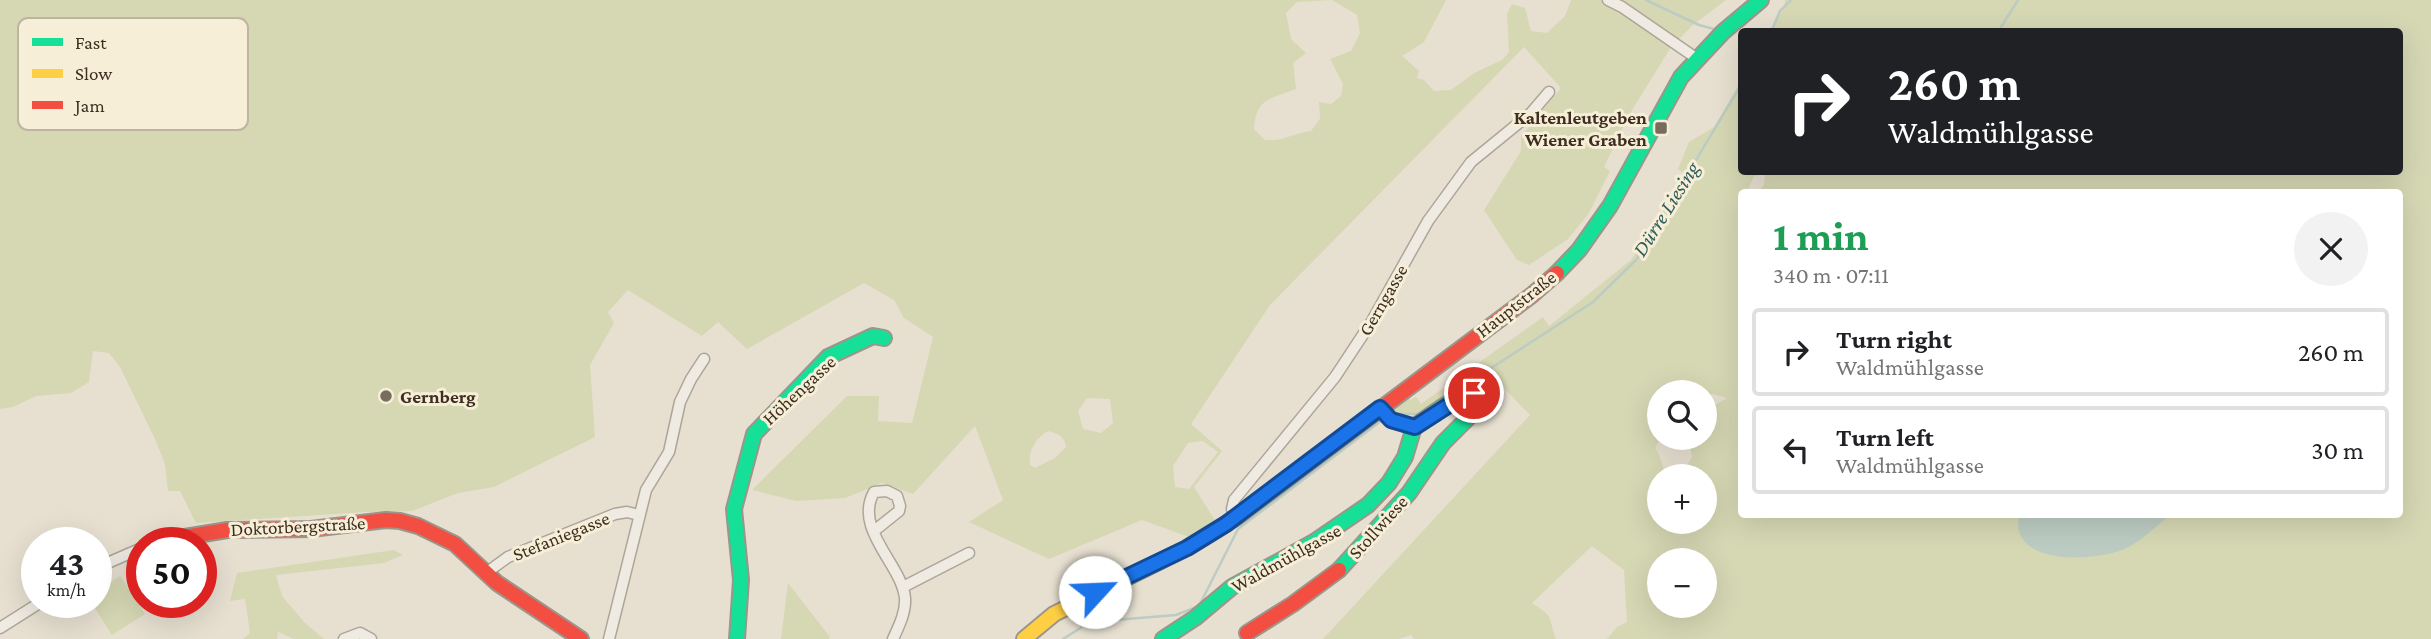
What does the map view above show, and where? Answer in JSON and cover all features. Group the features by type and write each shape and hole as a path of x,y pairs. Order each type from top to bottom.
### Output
{"street":[{"path":"1608,0 1696,58"},
{"name":"Hauptstraße","path":"1024,639 1054,614 1187,548 1237,517 1385,413 1532,295 1580,250 1610,206 1671,93 1696,58 1761,0"},
{"name":"Gerngasse","path":"1237,517 1232,509 1234,500 1335,377 1372,321 1428,221 1471,162 1531,113 1549,92"},
{"name":"Höhengasse","path":"737,639 741,580 734,509 754,434 828,357 873,336 884,338"},
{"name":"Stefaniegasse","path":"609,639 646,490 669,452 680,402 704,359"},
{"name":"Stollwiese","path":"1247,634 1338,571 1409,493 1443,443 1481,405 1481,396 1474,393 1463,396 1415,427"},
{"path":"1385,413 1415,427"},
{"name":"Waldmühlgasse","path":"1163,639 1198,616 1228,589 1347,524 1390,482 1400,468 1415,427"},
{"name":"Stefaniegasse","path":"486,573 508,557 615,513 639,515"},
{"name":"Doktorbergstraße","path":"217,532 311,529 386,520 400,521 418,526 455,544 486,573"},
{"path":"874,531 883,553 903,587 905,599 902,619 893,639"},
{"path":"903,587 969,553"},
{"path":"486,573 581,639"},
{"path":"0,628 21,615"},
{"path":"344,639 360,633 371,639"}],"green space":[{"path":"0,0 1332,0 1446,0 1424,42 1402,56 1419,71 1417,78 1424,80 1434,91 1451,90 1476,72 1502,60 1509,52 1507,14 1512,4 1525,8 1531,31 1547,33 1565,16 1571,0 1726,0 1694,24 1671,47 1629,115 1604,167 1610,171 1589,213 1568,239 1529,265 1517,260 1484,210 1521,151 1521,136 1561,88 1524,47 1270,305 1191,424 1222,451 1194,487 1216,522 1189,537 1142,520 1049,559 969,522 1003,500 975,426 913,494 882,483 845,498 796,501 752,490 847,396 879,396 878,421 912,423 933,337 904,318 894,300 864,283 747,349 718,322 702,336 628,290 608,312 614,323 590,365 595,437 494,487 458,493 412,511 196,523 180,491 168,491 165,464 155,439 120,367 109,353 93,351 89,382 71,393 36,396 13,407 0,409","holes":["1332,0 1357,15 1360,33 1351,51 1330,59 1343,84 1341,96 1331,104 1319,102 1320,119 1311,131 1277,140 1265,140 1254,129 1258,111 1266,101 1296,89 1293,63 1306,53 1291,39 1286,13 1297,2","1087,398 1110,399 1113,423 1101,433 1083,429 1078,411","1048,431 1058,434 1066,447 1055,458 1035,468 1030,465 1030,454 1037,441","1203,441 1218,452 1189,489 1175,487 1173,466 1188,443"]},
{"path":"1785,0 2431,0 2431,639 1607,639 1617,627 1627,622 1624,570 1592,546 1532,603 1548,615 1556,639 1414,639 1411,635 1399,639 1323,639 1530,415 1498,382 1487,388 1481,383 1472,382 1425,413 1393,417 1387,410 1407,396 1410,400 1416,397 1421,404 1543,317 1549,326 1631,260 1687,176 1678,169 1689,142 1714,127 1738,86 1738,175 1760,175 1754,176 1748,189 1738,189 1738,518 2403,518 2403,189 1761,189 1765,175 2403,175 2403,28 1772,28 1784,8","holes":["1647,380 1717,380 1717,395 1727,398 1717,404 1717,450 1691,450 1692,457 1687,464 1717,464 1717,534 1647,534 1647,464 1662,464 1656,450 1647,450"]},
{"path":"394,550 403,555 384,563 276,575 282,596 304,622 324,639 294,639 278,632 277,639 243,639 250,633 245,599 230,601 237,573"},
{"path":"120,576 126,585 126,618 139,618 112,635 101,618 112,618 112,581"},
{"path":"788,583 830,637 829,639 781,639"}],"shaded area":[{"path":"2019,518 2166,518 2129,547 2096,556 2080,557 2049,555 2036,550 2025,542 2018,525"}],"waterway":[{"path":"1646,0 1699,25 1714,29"},
{"name":"Dürre Liesing","path":"1773,28 1780,11 1791,0"},
{"path":"2000,28 2018,0"},
{"name":"Dürre Liesing","path":"1445,398 1593,302 1636,260 1738,90"},
{"name":"Dürre Liesing","path":"1390,414 1421,414 1430,407"},
{"name":"Dürre Liesing","path":"1063,639 1090,622 1176,615 1199,606 1238,529 1385,418"}],"traffic: fast":[{"path":"1557,273 1579,250 1610,206 1681,77 1723,32 1761,0"},
{"path":"737,639 741,580 734,509 754,434 828,357 873,336 884,338"},
{"path":"1163,639 1195,618 1232,587 1314,542 1368,505 1389,483 1405,457 1414,427 1454,400 1472,395 1481,396 1481,405 1443,443 1409,493 1339,570"}],"traffic: slow":[{"path":"1024,639 1054,614 1187,548 1237,517 1383,407"}],"traffic: jam":[{"path":"1383,407 1532,295 1557,273"},
{"path":"217,532 311,529 386,520 418,526 455,544 497,583 581,639"},
{"path":"1247,633 1339,570"}],"place":[{"name":"Kaltenleutgeben Wiener Graben","path":"1661,128"},
{"name":"Gernberg","path":"386,396"}],"route":[{"path":"1095,592 1187,548 1237,517 1380,408 1391,420 1415,427 1463,396 1474,393"}]}
